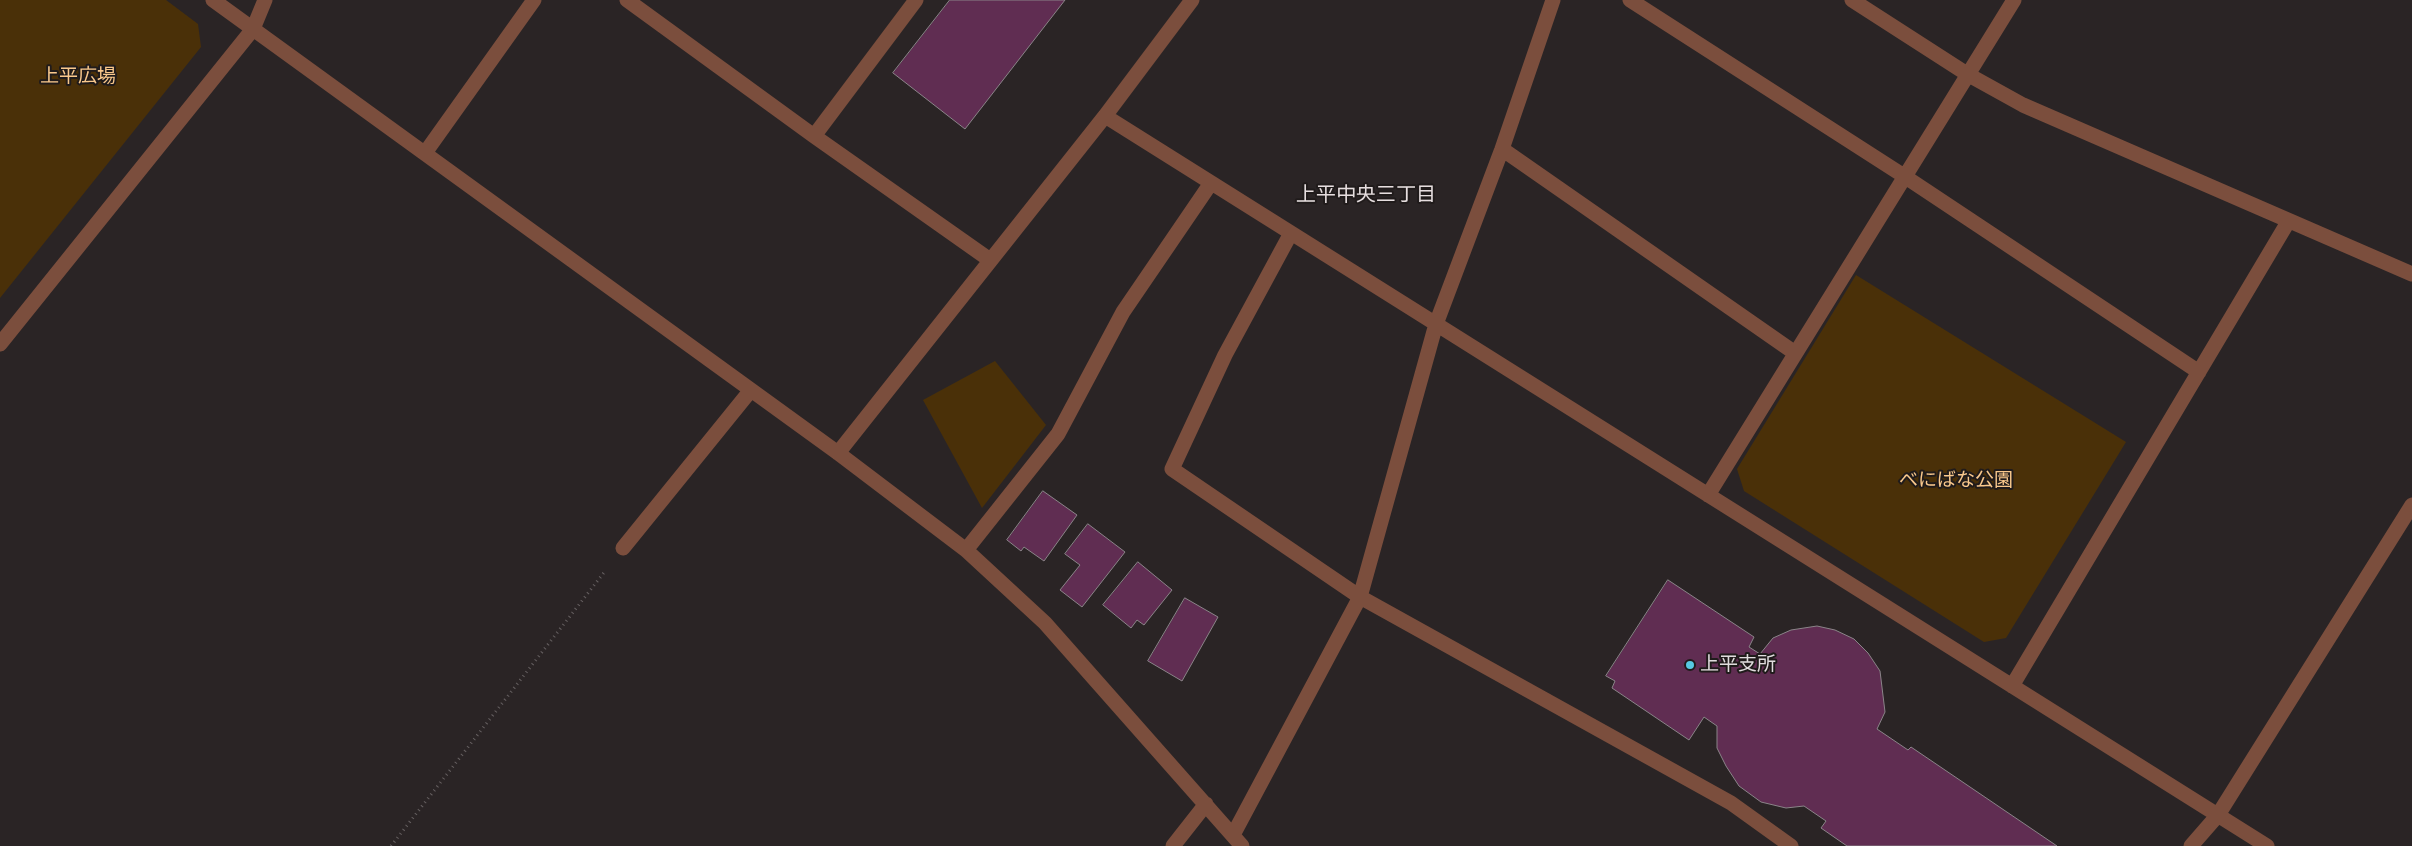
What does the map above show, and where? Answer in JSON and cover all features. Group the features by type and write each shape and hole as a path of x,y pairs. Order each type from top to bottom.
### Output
{"street":[{"path":"213,0 838,453 966,550 1045,623 1237,840 1360,597 1436,324 1502,149 1553,0"},
{"path":"0,344 253,29 265,0"},
{"path":"425,153 534,0"},
{"path":"627,0 814,136 990,260"},
{"path":"814,136 916,0"},
{"path":"838,453 1104,116 1192,0"},
{"path":"1630,0 1904,176 2199,372"},
{"path":"1852,0 1967,74 2022,105 2288,222 2412,274"},
{"path":"1708,495 2014,0"},
{"path":"1104,116 2267,846"},
{"path":"1502,149 1795,353"},
{"path":"966,550 1058,434 1123,312 1211,183"},
{"path":"2012,686 2288,222"},
{"path":"1291,233 1225,355 1172,469 1360,597 1731,803 1792,846"},
{"path":"623,548 751,390"},
{"path":"2191,846 2218,815 2412,505"},
{"path":"1173,846 1206,804"}],"path":[{"path":"391,846 623,548"}],"green space":[{"name":"上平広場","path":"0,0 166,0 198,24 201,47 0,298"},
{"name":"べにばな公園","path":"1856,275 2126,442 2006,638 1984,642 1744,491 1737,469"},
{"path":"995,361 1046,425 982,508 923,400"}],"building":[{"path":"950,0 1065,0 965,129 893,73"},
{"path":"1043,491 1077,515 1044,561 1024,547 1021,551 1007,540"},
{"path":"1088,524 1125,552 1082,607 1060,590 1080,565 1065,554"},
{"path":"1138,562 1172,590 1144,625 1137,620 1131,628 1103,605"},
{"path":"1668,580 1754,637 1749,647 1760,654 1773,638 1791,630 1817,626 1835,630 1854,639 1868,653 1880,671 1885,712 1877,729 1908,750 1911,747 2057,846 1847,846 1821,828 1826,821 1804,806 1786,808 1761,802 1739,786 1726,766 1717,748 1717,726 1704,717 1689,740 1612,688 1615,681 1606,676"},
{"path":"1185,598 1218,617 1182,681 1148,661"}],"place":[{"name":"上平支所","path":"1690,665"}],"district":[{"name":"上平中央三丁目","path":"1366,196"}]}
